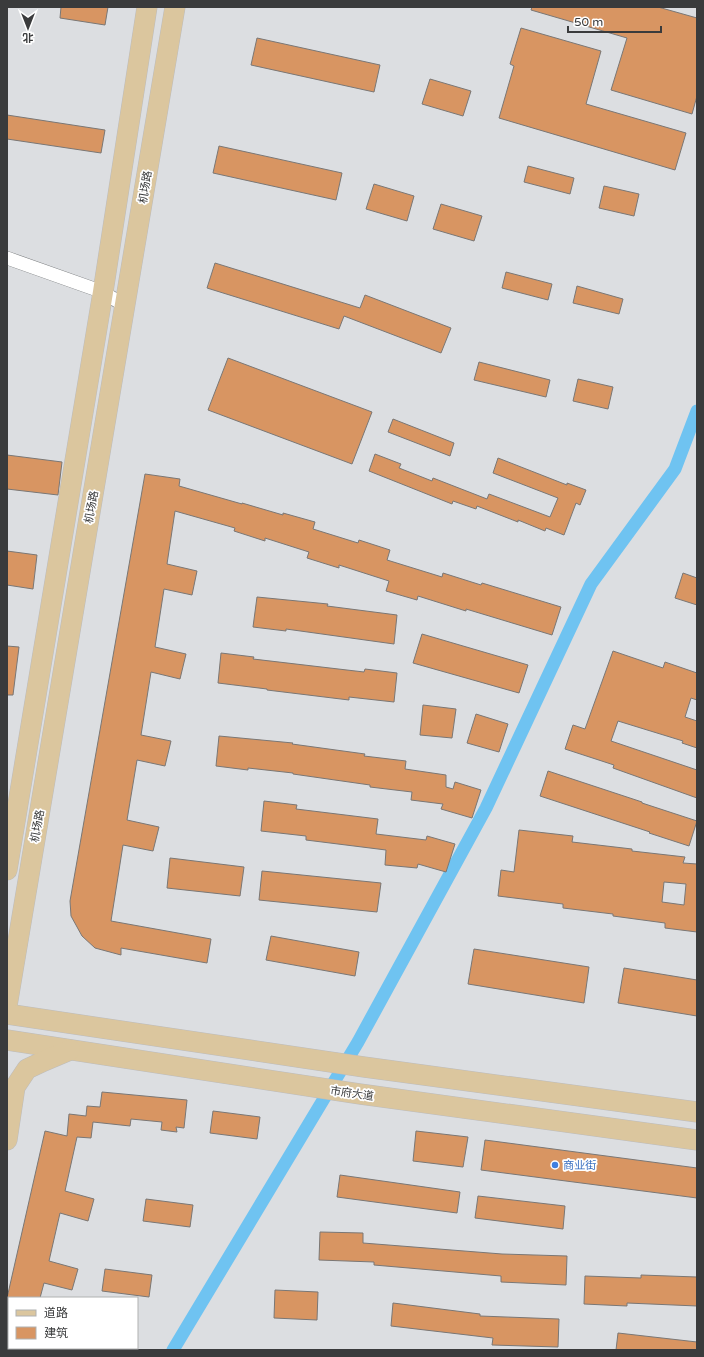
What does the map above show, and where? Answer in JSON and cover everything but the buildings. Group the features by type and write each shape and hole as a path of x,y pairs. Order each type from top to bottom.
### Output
{"main road":[{"name":"机场路","path":"7,870 103,292 147,7"},
{"name":"机场路","path":"7,1006 175,7"},
{"path":"7,1014 364,1067 697,1112"},
{"name":"市府大道","path":"7,1040 360,1094 697,1140"},
{"path":"7,1140 15,1087 27,1069 72,1050"}],"street":[{"path":"7,258 103,292 125,306"}],"waterway":[{"path":"173,1350 358,1042 486,808 591,584 675,469 697,411"}],"place":[{"name":"商业街","path":"555,1165"}]}
